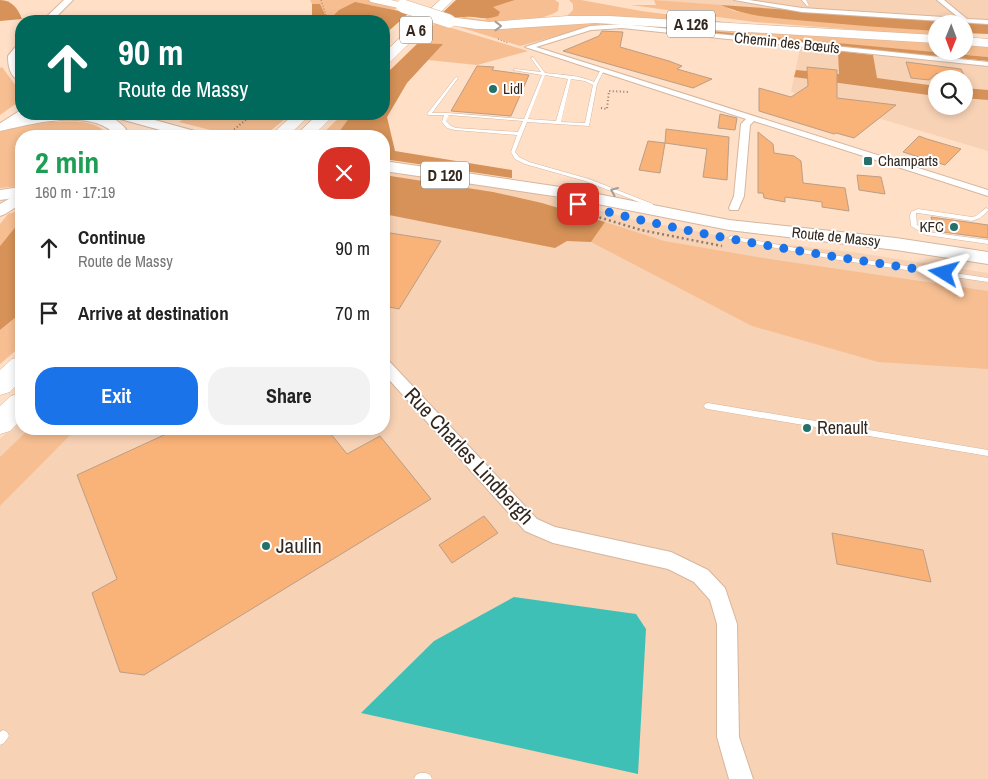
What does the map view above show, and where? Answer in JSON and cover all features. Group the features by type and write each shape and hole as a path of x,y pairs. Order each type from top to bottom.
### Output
{"highway":[{"path":"375,0 394,3"},
{"name":"A 6","path":"410,18 430,0"},
{"name":"A 6","path":"390,54 447,0"},
{"name":"A 126","path":"394,3 450,21 473,26 494,27 582,20 633,21 928,38"},
{"path":"547,22 561,15 567,8"},
{"name":"A 126","path":"651,11 765,25 928,37"},
{"path":"973,41 988,42"},
{"path":"285,130 296,120"},
{"path":"310,130 321,120"},
{"path":"0,386 15,372"},
{"path":"0,423 15,409"}],"main road":[{"path":"54,15 70,0"},
{"path":"62,15 77,0"},
{"path":"15,54 13,56 15,70"},
{"path":"4,126 15,119"},
{"path":"4,126 34,120"},
{"path":"101,120 107,121 120,130"},
{"path":"140,120 175,130"},
{"name":"Route de Massy","path":"390,167 567,193 739,227 896,244 988,258"},
{"name":"Route de Massy","path":"507,185 631,219 729,242 859,253 988,273"},
{"path":"0,194 15,193"},
{"path":"0,211 15,201"}],"street":[{"path":"737,0 811,10 928,18"},
{"path":"940,0 960,15"},
{"path":"973,21 988,22"},
{"name":"Chemin des Bœufs","path":"602,70 529,47 590,28 622,26 988,64"},
{"path":"602,70 988,193"},
{"path":"734,208 739,196 746,124 753,117"},
{"name":"Rue Charles Lindbergh","path":"390,372 531,525 553,535 671,561 701,576 718,595 727,624 728,737 741,779"}],"lane":[{"path":"804,0 808,5"},
{"path":"533,58 544,74"},
{"path":"515,70 570,77 594,84"},
{"path":"456,78 430,114 587,125 594,84 602,70"},
{"path":"544,74 514,152 517,158 587,180 639,202 693,219"},
{"path":"558,123 570,77"},
{"path":"447,114 444,122 449,127 520,134"},
{"path":"986,210 978,217 972,219 918,211 914,212 912,216 914,226 926,233 988,242"},
{"path":"729,242 988,280"},
{"path":"708,406 988,453"},
{"path":"420,779 426,779"}],"path":[{"path":"322,0 326,15"},
{"path":"233,130 246,120"},
{"path":"585,213 641,230 729,242"}],"shaded area":[{"path":"0,0 4,0 14,6 20,15 15,15 15,20 0,21"},
{"path":"310,0 369,0 397,7 394,10 358,5 345,9 336,15 325,15 320,5 312,4"},
{"path":"456,0 515,0 493,7 500,12 498,16 493,17 452,18 440,15"},
{"path":"515,0 555,0 559,3 558,11 534,20 521,22 494,23 455,20 464,17 485,20 492,7"},
{"path":"569,0 581,0 641,11 748,25 565,18 573,10 573,4"},
{"path":"653,0 988,0 988,26 973,25 973,15 928,15 928,21"},
{"path":"654,0 721,5 734,11 777,18 928,30 928,35 754,22 631,5 656,5"},
{"path":"355,2 409,13 390,30 390,15 334,15 339,10"},
{"path":"312,4 320,4 325,15 312,15"},
{"path":"721,5 928,20 928,30 785,19 731,9"},
{"path":"602,21 601,24 520,46 453,25 495,29"},
{"path":"602,21 928,51 928,55 601,24"},
{"path":"435,23 528,51 477,65 428,60 442,44 418,43"},
{"path":"973,23 988,24 988,34 973,33"},
{"path":"621,24 928,42 928,52"},
{"path":"418,43 443,44 407,83 390,112 390,70"},
{"path":"973,44 988,45 988,57 973,56"},
{"path":"800,48 988,66 988,151 791,92"},
{"path":"838,51 873,55 877,78 928,85 928,95 794,77 796,70 839,74"},
{"path":"973,56 988,57 988,61 973,60"},
{"path":"2,67 15,85 15,104 0,115 0,68"},
{"path":"973,89 988,90 988,100 973,99"},
{"path":"182,120 284,120 271,130 210,130 179,122"},
{"path":"337,120 348,120 340,130 326,130"},
{"path":"348,120 388,120 395,151 512,170 512,178 390,160 390,130 340,130"},
{"path":"50,122 82,122 97,126 103,130 15,130 15,187 0,188 0,132 26,125"},
{"path":"390,167 507,185 631,219 731,238 859,253 988,273 988,779 0,779 0,439 15,424 15,435 390,435"},
{"path":"390,176 493,192 542,203 605,222 591,242 567,241 555,248 390,215"},
{"path":"15,212 15,227 0,246 0,224 8,214"},
{"path":"605,222 664,241 763,258 988,291 988,369 878,362 752,326 591,242"},
{"path":"15,227 15,318 0,330 0,246"},
{"path":"15,318 15,351 0,364 0,330"},
{"path":"23,435 70,435 0,506 0,457"}],"water":[{"path":"514,597 636,614 646,629 638,774 361,713 434,641"}],"building":[{"path":"602,31 623,32 620,47 669,61 682,66 677,69 712,79 693,88 563,51 599,36"},
{"path":"906,62 962,70 928,70 928,80 911,78"},
{"name":"Lidl","path":"477,66 494,67 492,70 529,75 511,116 451,111"},
{"path":"807,67 837,70 837,98 896,105 854,138 834,134 759,111 759,88 791,97 808,86"},
{"path":"720,114 737,118 735,130 718,128"},
{"path":"666,129 729,137 727,180 703,177 707,149 665,143"},
{"path":"758,132 773,144 774,153 794,156 801,161 803,183 845,188 849,211 822,207 822,202 785,197 785,202 764,198 763,193 758,193"},
{"path":"919,136 961,149 945,165 903,152"},
{"path":"648,141 665,143 660,173 639,170"},
{"path":"857,175 881,177 885,194 859,190"},
{"name":"KFC","path":"931,217 988,225 988,238 935,231"},
{"path":"390,233 441,241 399,309 390,307"},
{"path":"164,435 332,435 347,454 380,436 431,499 144,675 120,672 92,593 117,579 77,475"},
{"path":"484,516 498,533 452,563 439,545"},
{"path":"832,533 923,550 931,582 837,564"}],"place":[{"name":"Lidl","path":"493,89"},
{"name":"Champarts","path":"868,161"},
{"name":"KFC","path":"954,227"},
{"name":"Renault","path":"807,428"},
{"name":"Jaulin","path":"266,546"}],"route":[{"path":"578,204 631,219 714,235 839,258 944,273"}]}
